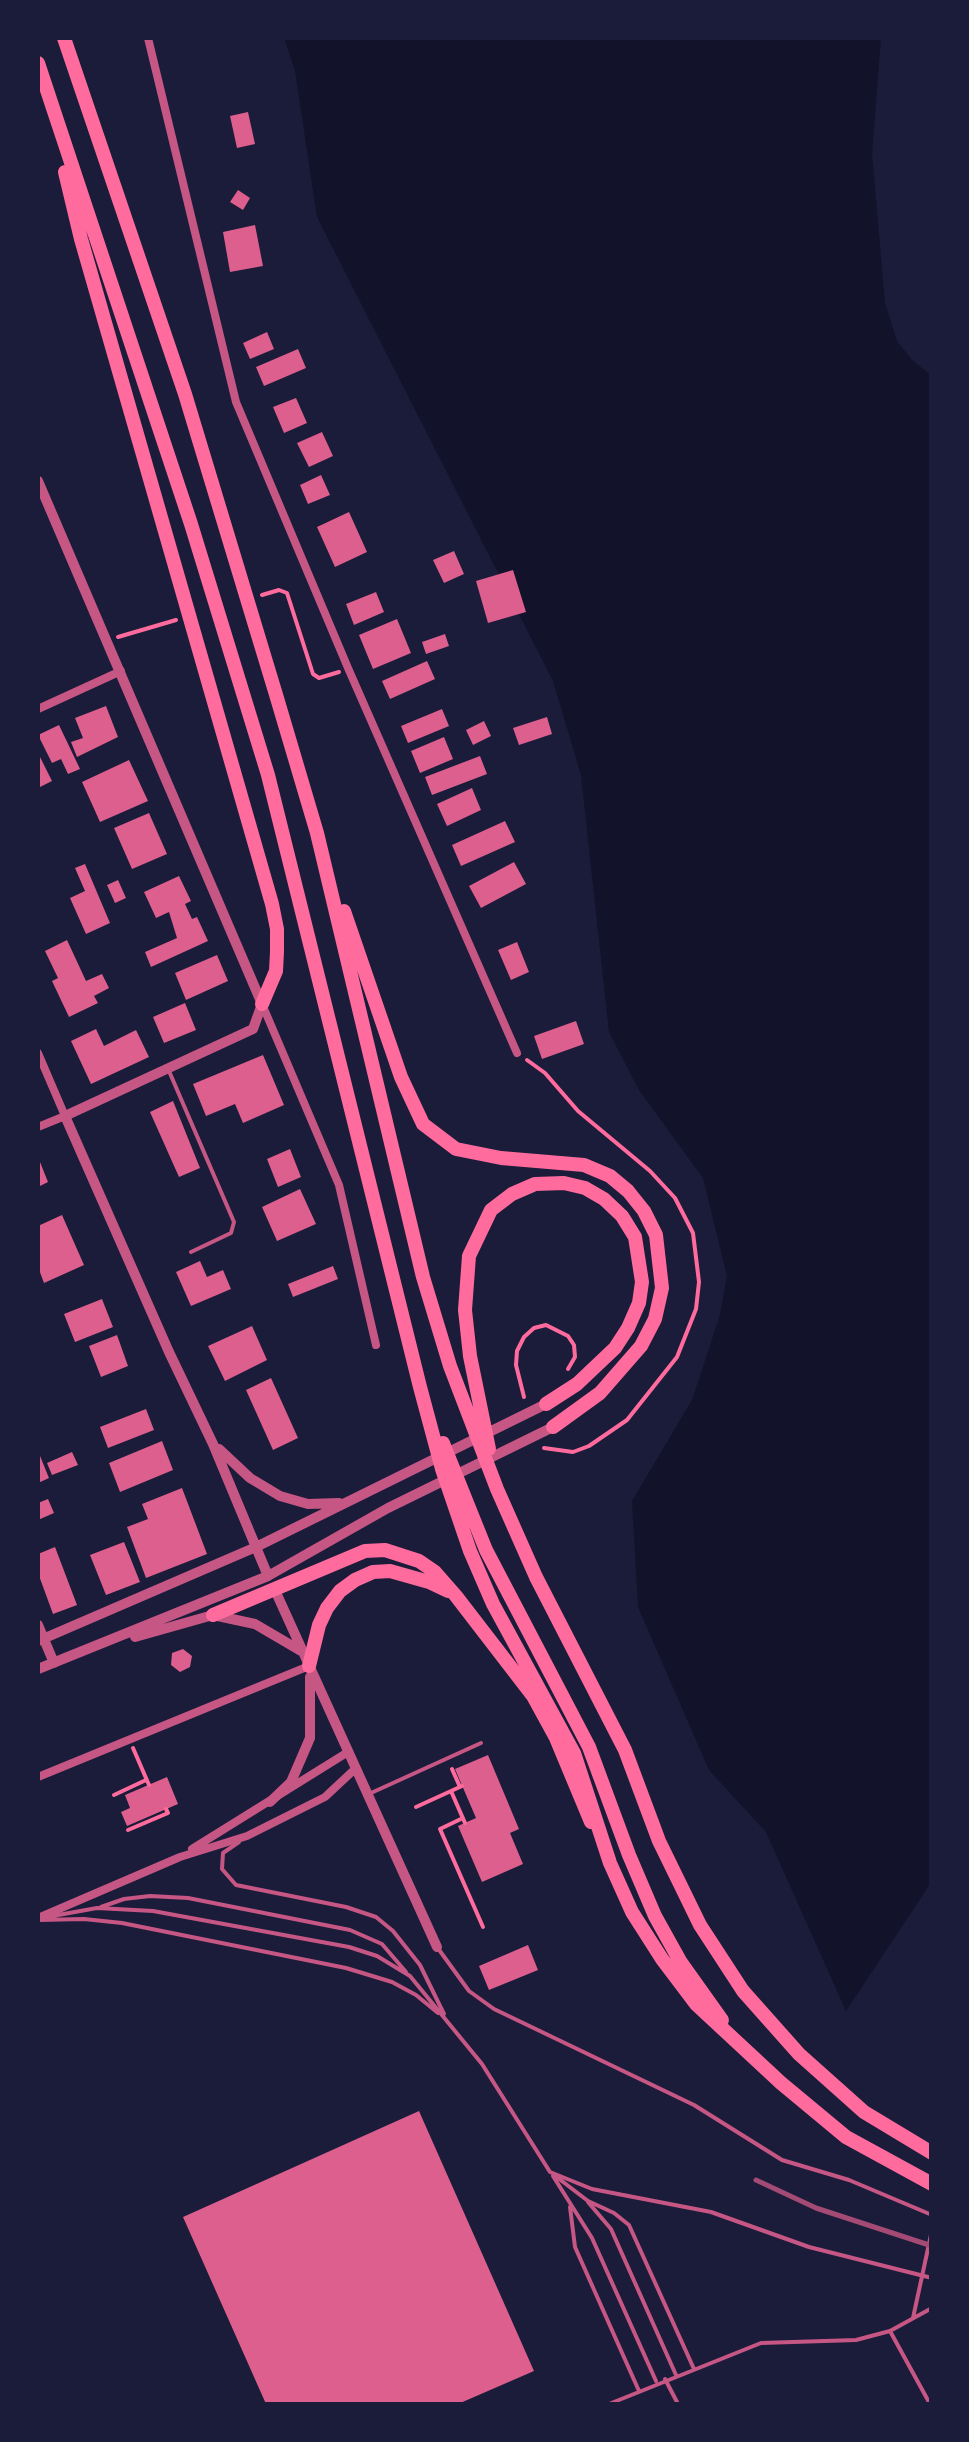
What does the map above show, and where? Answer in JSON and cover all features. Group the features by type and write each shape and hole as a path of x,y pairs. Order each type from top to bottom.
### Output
{"highway":[{"path":"64,38 186,394 316,832 401,1077 423,1124 456,1149 501,1158 584,1164 610,1176 644,1210 656,1235 662,1288 642,1346 600,1393 553,1427"},
{"path":"40,69 82,239 278,929 276,971 262,1004"},
{"path":"40,69 191,524 268,775 442,1468 493,1604 574,1754 610,1864"},
{"path":"316,832 422,1276 450,1366 497,1489 536,1576 625,1750 659,1841 700,1924 743,1991 799,2054 864,2112 932,2153"},
{"path":"497,1489 470,1356 465,1310 468,1256 491,1210 512,1194 535,1184 564,1183 585,1188 622,1216 635,1238 642,1282 634,1316 614,1348 577,1384 546,1404"},
{"path":"420,1386 486,1550 589,1746 628,1856 655,1916 680,1960 754,2060"},
{"path":"213,1615 271,1582 364,1551 385,1550 434,1572 532,1696 556,1738 632,1912 696,2004 754,2060 846,2137 932,2184"},
{"path":"306,1659 327,1608 340,1591 373,1572 429,1582 456,1596"}],"street":[{"path":"148,38 236,402 517,1053"},
{"path":"38,482 338,1186 376,1345"},
{"path":"38,709 121,671"},
{"path":"38,1128 252,1028 262,1004"},
{"path":"38,1053 437,1947"},
{"path":"40,1639 256,1548 546,1404"},
{"path":"38,1669 271,1582 388,1508 553,1427"},
{"path":"213,1444 250,1478 280,1496 308,1504 350,1502"},
{"path":"86,1651 213,1615 255,1624 306,1659"},
{"path":"38,1624 40,1639 54,1664"},
{"path":"38,1777 306,1659"},
{"path":"270,1802 290,1782 310,1738 306,1659"},
{"path":"180,1857 348,1752"},
{"path":"38,1919 180,1857 247,1836 325,1798 356,1768"}],"lane":[{"path":"168,1068 234,1222 231,1233 191,1252"},
{"path":"367,1794 481,1743"},
{"path":"247,1836 222,1853 222,1869 236,1884 376,1917 420,1965 449,2023"},
{"path":"38,1919 124,1899 188,1898 350,1930 382,1944 488,2072 592,2238 657,2383"},
{"path":"97,1908 154,1911 349,1948 377,1956 410,1976"},
{"path":"38,1919 122,1923 346,1968 416,1994 449,2023"},
{"path":"437,1947 469,1990 494,2010 694,2106 782,2160 849,2180 932,2215"},
{"path":"550,2172 628,2225 694,2368"},
{"path":"550,2172 592,2189 711,2212 809,2248 932,2278"},
{"path":"588,2201 611,2230 676,2375"},
{"path":"569,2202 575,2247 639,2391"},
{"path":"913,2318 932,2230"},
{"path":"608,2404 761,2343 856,2340 890,2331 932,2308"},
{"path":"890,2331 930,2404"},
{"path":"665,2379 678,2404"}],"path":[{"path":"107,640 139,630"},
{"path":"517,1053 545,1072 578,1110 663,1184 685,1214 693,1233 700,1282 692,1322 677,1358 627,1420 610,1435 573,1452 546,1450 542,1445"},
{"path":"526,1402 516,1364 517,1350 534,1328 546,1325 568,1336 574,1345 575,1357 564,1376"},
{"path":"114,1795 148,1783 129,1740"},
{"path":"416,1806 461,1786 447,1758"},
{"path":"452,1791 464,1821 440,1829 483,1926"},
{"path":"128,1830 168,1814 166,1810"}],"shaded area":[{"path":"284,38 881,38 872,154 885,303 897,341 932,376 932,1881 846,2011 766,1832 709,1770 638,1607 632,1501 692,1400 720,1315 727,1276 703,1178 639,1090 609,1032 581,775 553,681 317,217 295,71"}],"building":[{"path":"248,112 255,144 237,148 230,116"},
{"path":"238,190 250,198 243,210 230,202"},
{"path":"255,225 263,266 230,272 223,232"},
{"path":"267,332 274,349 250,359 243,343"},
{"path":"298,349 306,368 264,386 256,367"},
{"path":"296,398 307,423 284,433 273,407"},
{"path":"322,432 333,456 309,467 297,443"},
{"path":"321,475 330,495 308,504 300,485"},
{"path":"349,512 367,552 335,567 317,527"},
{"path":"454,551 464,574 444,583 433,560"},
{"path":"513,570 526,612 488,623 476,581"},
{"path":"376,592 384,612 354,625 346,604"},
{"path":"397,619 411,653 373,669 359,635"},
{"path":"445,634 449,646 426,654 422,642"},
{"path":"427,661 435,679 390,699 382,681"},
{"path":"106,706 118,737 77,757 71,742 83,738 75,718"},
{"path":"442,709 449,726 408,743 401,726"},
{"path":"547,717 552,734 519,745 513,728"},
{"path":"484,721 491,736 473,745 466,730"},
{"path":"59,725 80,769 68,774 61,759 52,763 38,735"},
{"path":"444,737 453,759 420,773 411,751"},
{"path":"38,753 52,781 38,788"},
{"path":"480,756 487,774 432,795 425,777"},
{"path":"129,760 148,801 100,822 82,782"},
{"path":"472,788 481,810 447,826 437,804"},
{"path":"149,813 167,854 132,869 114,828"},
{"path":"505,821 515,842 461,866 452,845"},
{"path":"514,862 526,884 481,908 469,886"},
{"path":"85,864 110,923 86,934 70,898 85,891 75,868"},
{"path":"179,876 191,901 185,904 192,919 197,917 208,941 151,967 145,952 177,938 169,912 156,918 144,892"},
{"path":"118,880 126,898 115,903 107,885"},
{"path":"67,940 86,981 102,974 109,988 94,996 98,1003 69,1017 52,981 58,978 45,951"},
{"path":"517,942 529,972 511,980 498,950"},
{"path":"217,955 228,981 186,1000 175,973"},
{"path":"185,1003 196,1030 164,1043 153,1017"},
{"path":"576,1021 584,1044 542,1059 534,1036"},
{"path":"96,1029 104,1046 136,1030 149,1057 91,1084 71,1041"},
{"path":"263,1055 284,1105 243,1123 235,1104 206,1116 193,1084"},
{"path":"173,1101 200,1168 179,1177 150,1112"},
{"path":"290,1149 301,1177 278,1187 267,1159"},
{"path":"38,1157 48,1182 38,1187"},
{"path":"300,1189 316,1224 277,1241 262,1207"},
{"path":"62,1215 84,1265 44,1283 38,1267 38,1226"},
{"path":"200,1261 207,1277 223,1270 231,1289 191,1306 176,1272"},
{"path":"333,1266 338,1279 293,1297 288,1284"},
{"path":"102,1299 113,1327 75,1342 64,1314"},
{"path":"252,1326 267,1360 225,1381 208,1346"},
{"path":"117,1335 128,1366 101,1377 89,1346"},
{"path":"271,1378 298,1438 273,1450 246,1390"},
{"path":"146,1409 154,1430 108,1448 100,1427"},
{"path":"162,1441 173,1470 120,1492 109,1463"},
{"path":"38,1451 49,1478 38,1483"},
{"path":"72,1452 78,1465 52,1475 47,1463"},
{"path":"182,1488 207,1554 146,1578 127,1527 148,1519 142,1504"},
{"path":"48,1499 54,1513 38,1520 38,1503"},
{"path":"124,1542 140,1582 106,1595 90,1555"},
{"path":"55,1547 77,1605 53,1614 38,1573 38,1554"},
{"path":"183,1649 192,1656 190,1667 180,1672 171,1665 172,1653"},
{"path":"488,1755 519,1829 510,1833 523,1864 482,1882 458,1826 476,1818 455,1769"},
{"path":"167,1777 178,1804 127,1826 121,1812 130,1808 125,1795"},
{"path":"528,1945 538,1970 489,1990 479,1966"},
{"path":"419,2111 534,2371 458,2404 266,2404 183,2217"}],"railway":[{"path":"756,2180 816,2208 932,2246"}]}
